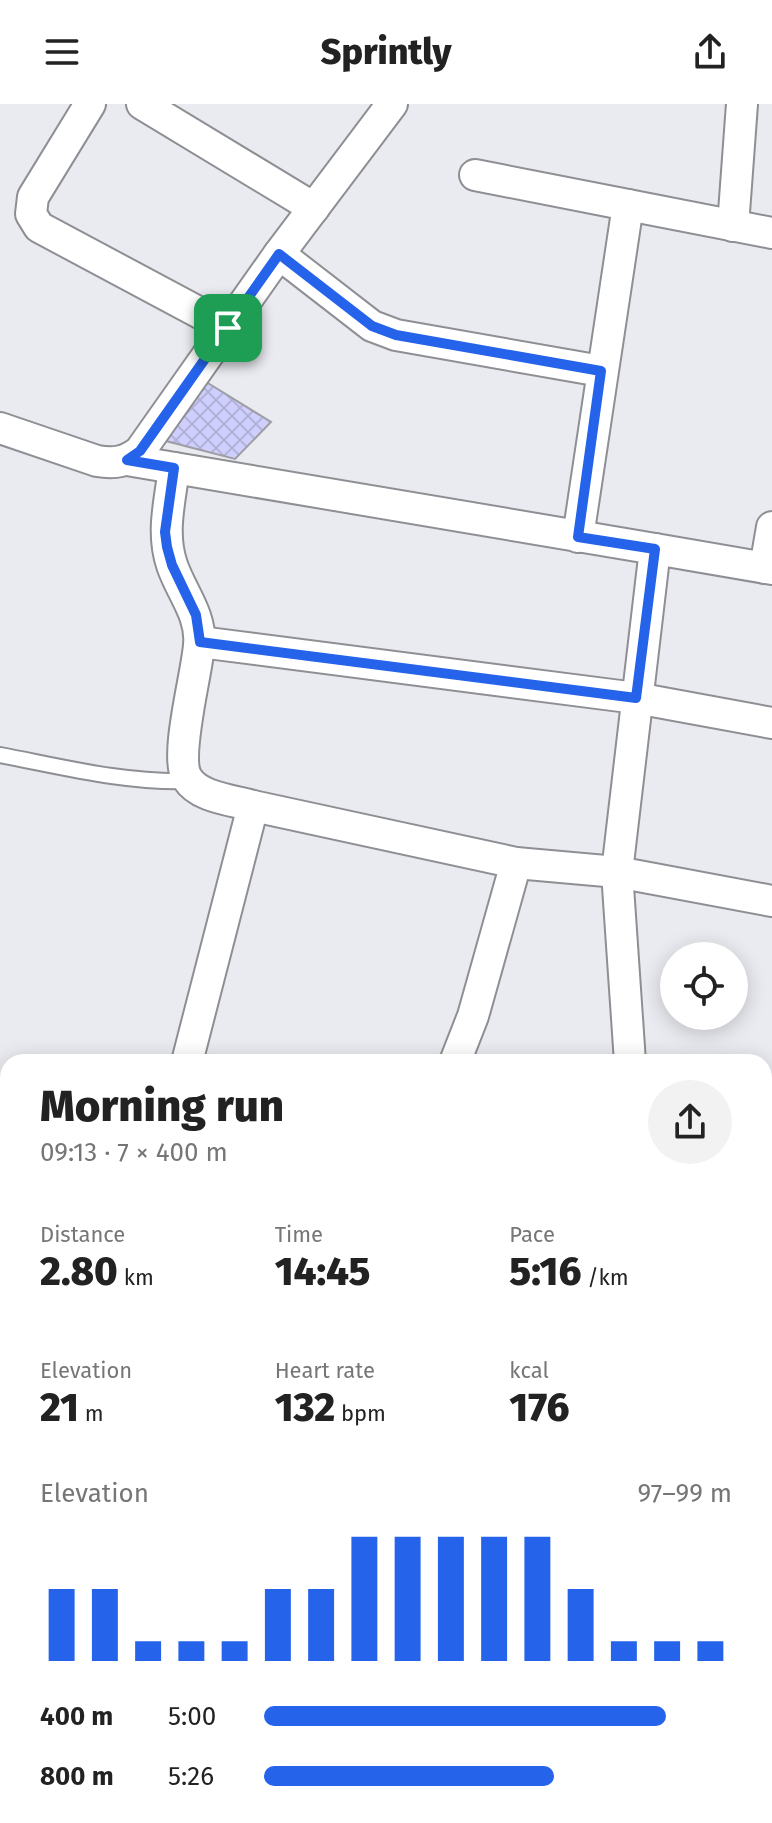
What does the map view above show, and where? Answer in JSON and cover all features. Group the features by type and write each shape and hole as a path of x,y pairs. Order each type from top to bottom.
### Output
{"street":[{"path":"90,104 33,197 31,214 39,227 228,328"},
{"path":"142,104 314,208"},
{"path":"127,460 140,451 279,254 392,104"},
{"path":"733,226 742,104"},
{"path":"475,175 772,233"},
{"path":"578,537 628,205"},
{"path":"279,254 372,326 396,335 601,371"},
{"path":"0,428 97,461 111,463 127,460 768,569 772,527"},
{"path":"174,468 165,532 167,547 172,565 196,615 200,642 183,747 183,769 189,781 202,792 253,806 516,863 617,872 772,901"},
{"path":"629,1054 617,872 655,549"},
{"path":"200,642 636,698 772,723"},
{"path":"189,1054 253,806"},
{"path":"458,1054 473,1016 516,863"},
{"path":"473,1016 477,1054"}],"lane":[{"path":"0,755 124,779 189,781"}],"building":[{"path":"203,380 271,422 235,459 166,441"}],"route":[{"path":"279,254 372,326 396,335 601,371 578,537 655,549 636,698 200,642 196,615 172,565 167,547 165,532 174,468 127,460 140,451 228,328 279,254"}]}
